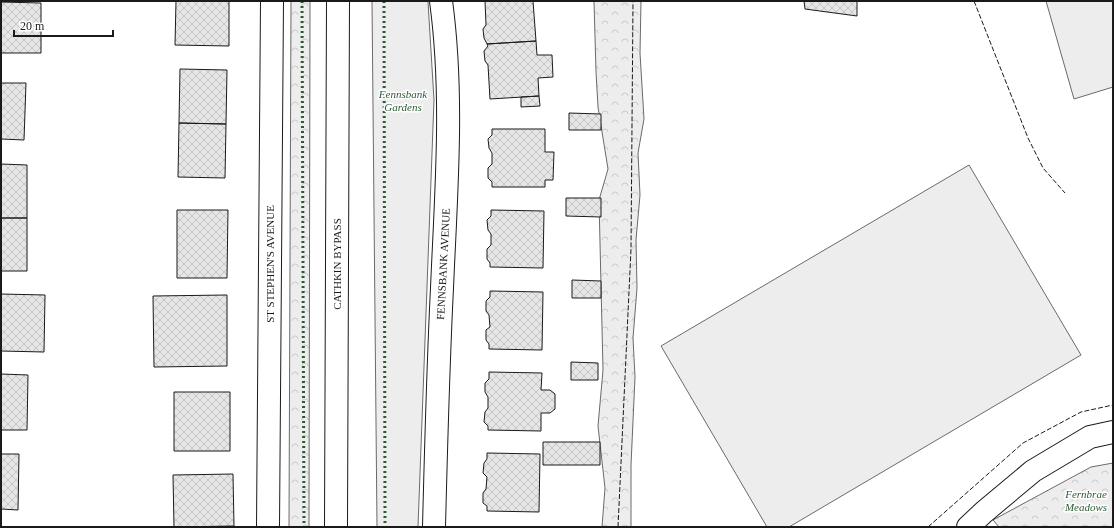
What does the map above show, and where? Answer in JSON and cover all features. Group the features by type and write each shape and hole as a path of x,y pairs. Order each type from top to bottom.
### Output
{"street":[{"name":"ST STEPHEN'S AVENUE","path":"268,527 272,1"},
{"name":"CATHKIN BYPASS","path":"336,527 338,1"},
{"name":"FENNSBANK AVENUE","path":"434,527 440,317 448,162 446,38 441,1"},
{"path":"968,527 1033,471 1090,437 1113,432"}],"green space":[{"path":"291,1 310,1 309,527 289,527"},
{"name":"Fennsbank Gardens","path":"372,1 428,1 434,100 418,527 377,527"},
{"path":"594,1 641,1 640,53 644,119 638,153 640,195 636,240 637,288 633,338 635,377 631,465 631,527 602,527 605,488 598,426 603,370 599,200 608,169 598,107"},
{"path":"1046,1 1113,1 1113,87 1074,99"},
{"path":"969,165 1081,355 789,527 767,527 661,346"},
{"name":"Fernbrae Meadows","path":"1113,463 1113,527 999,527 993,520 1091,467"}],"building":[{"path":"176,1 229,1 229,46 175,45"},
{"path":"485,1 533,1 536,41 487,44 484,38 483,29 486,25"},
{"path":"804,1 857,1 857,16 805,9"},
{"path":"1,2 41,3 41,53 1,53"},
{"path":"536,41 537,55 552,55 553,77 538,78 539,96 490,99 488,65 485,61 484,51 488,46 487,44"},
{"path":"180,69 227,70 226,124 179,123"},
{"path":"1,83 26,83 24,140 1,139"},
{"path":"539,96 540,106 521,107 521,97"},
{"path":"569,113 601,114 601,130 569,130"},
{"path":"179,123 226,124 225,178 178,177"},
{"path":"492,129 545,129 545,152 554,152 553,180 545,180 545,187 492,187 492,182 488,178 488,168 492,164 492,153 489,148 488,139 492,135"},
{"path":"1,164 27,165 27,218 1,218"},
{"path":"566,198 601,198 601,217 566,216"},
{"path":"177,210 228,210 227,278 177,278"},
{"path":"491,210 544,211 543,268 490,267 490,263 487,259 487,249 491,245 491,234 488,230 487,220 491,216"},
{"path":"1,218 27,218 27,271 1,271"},
{"path":"572,280 601,281 601,298 572,298"},
{"path":"490,291 543,292 542,350 489,349 489,344 486,340 486,330 490,327 489,315 486,311 486,301 490,297"},
{"path":"1,294 45,295 44,352 1,351"},
{"path":"227,295 227,366 154,367 153,296"},
{"path":"571,362 598,363 598,380 571,380"},
{"path":"489,372 542,373 541,390 550,390 555,394 555,409 550,413 541,413 541,431 488,430 488,426 484,422 485,412 488,408 488,397 485,392 485,383 489,379"},
{"path":"1,374 28,375 27,430 1,430"},
{"path":"174,392 230,392 230,451 174,451"},
{"path":"543,442 600,442 600,465 543,465"},
{"path":"487,453 540,454 539,512 487,511 487,506 483,503 483,493 486,489 487,477 483,473"},
{"path":"1,454 19,454 18,510 1,509"},
{"path":"233,474 234,526 174,527 173,475"}],"hedge":[{"path":"302,1 304,527"},
{"path":"384,1 385,527"}],"fence":[{"path":"618,527 631,249 633,1"},
{"path":"974,1 1028,138 1043,168 1065,193"},
{"path":"928,527 1023,443 1081,412 1113,405"}]}
